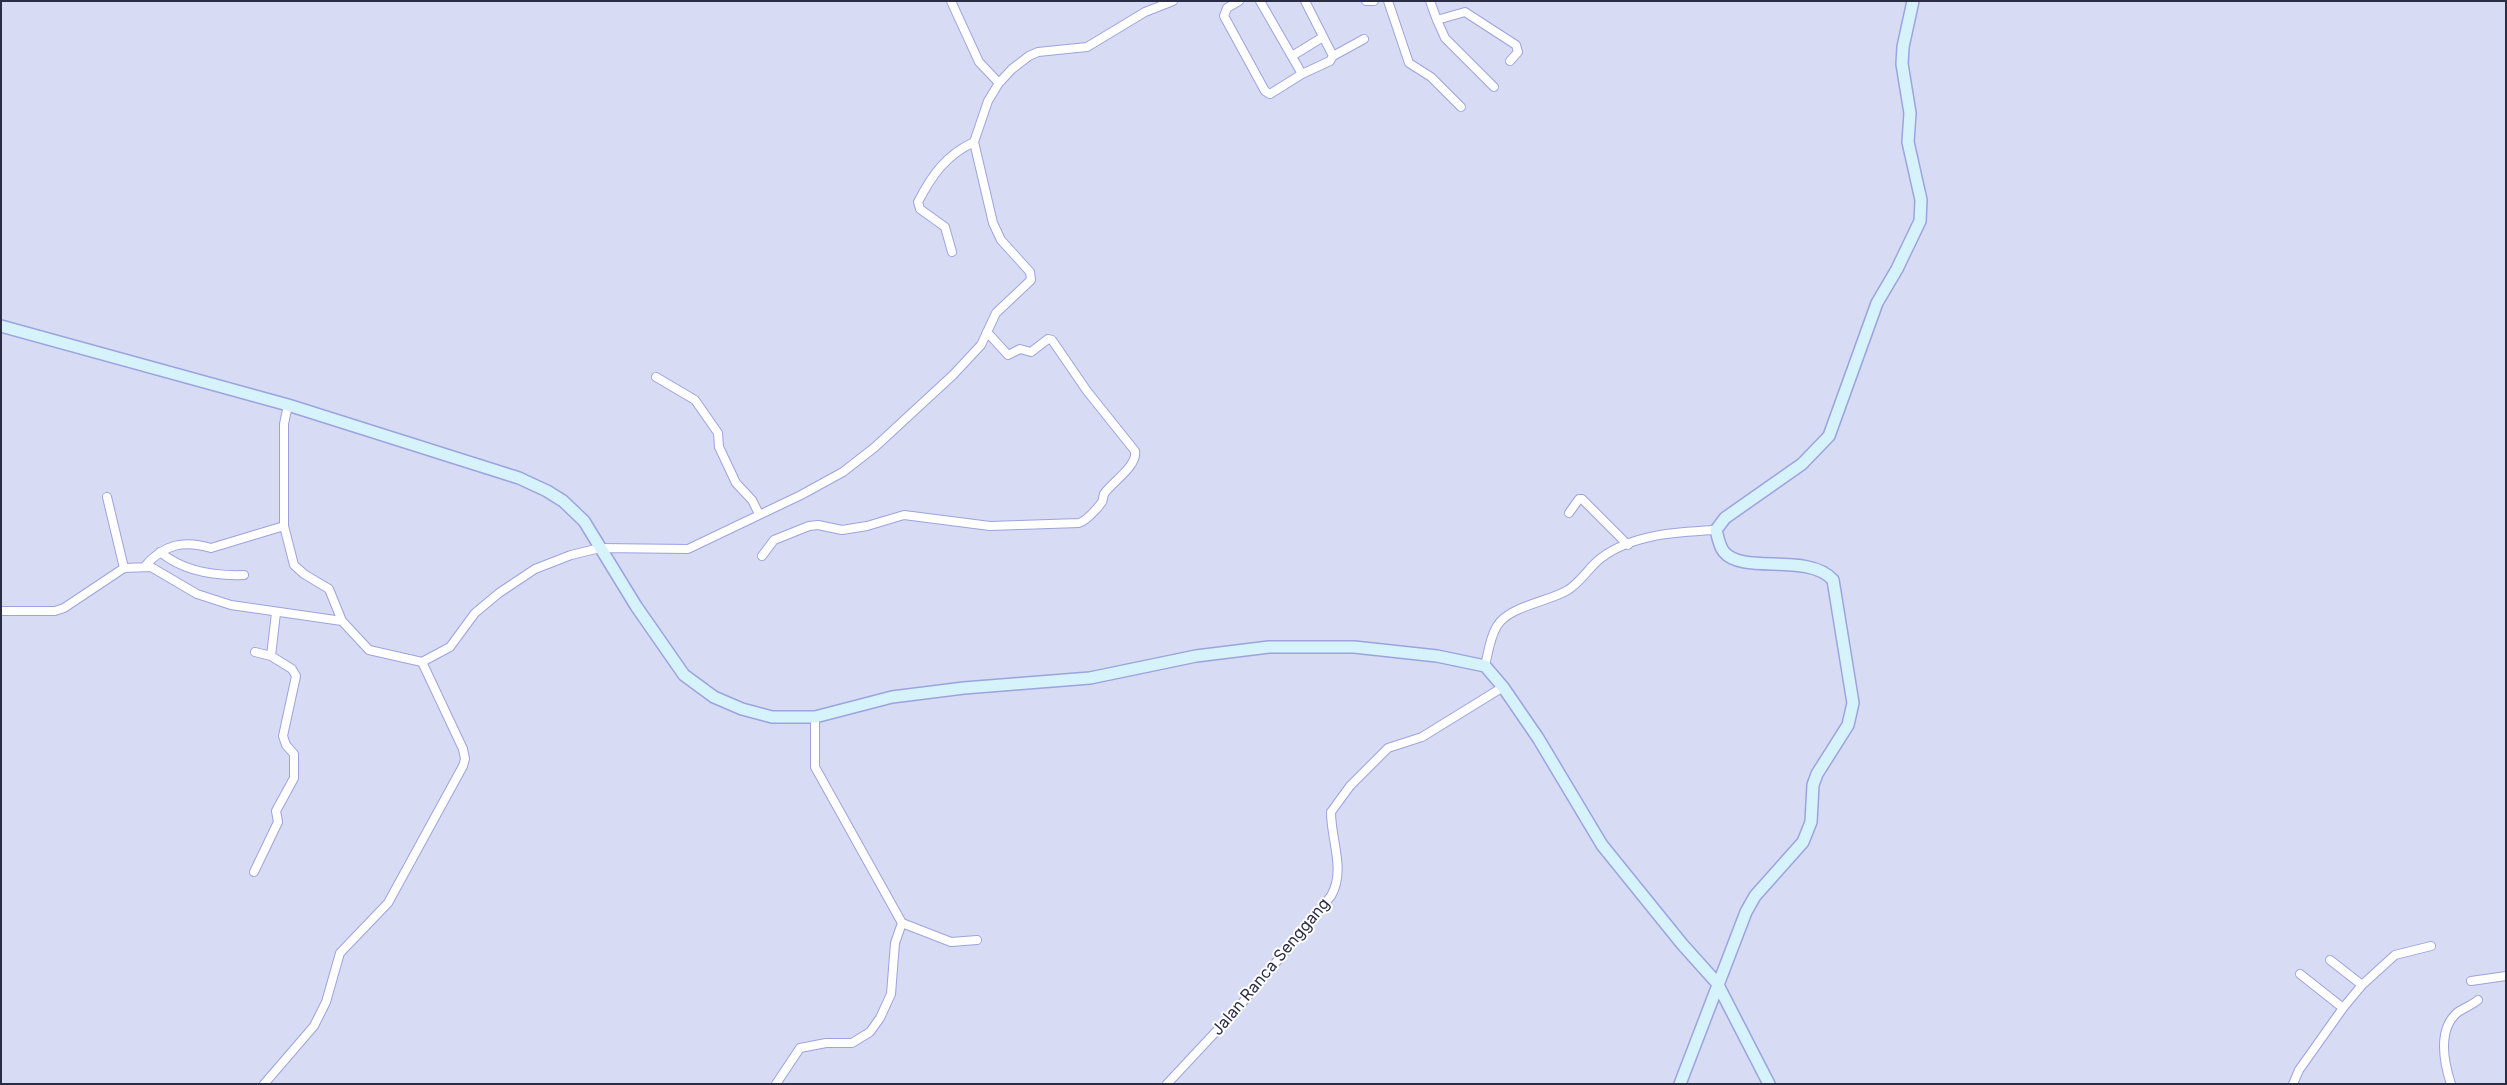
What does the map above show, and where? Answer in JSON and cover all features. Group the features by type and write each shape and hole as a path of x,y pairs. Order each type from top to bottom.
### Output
{"street":[{"path":"951,1 979,62 998,83"},
{"path":"288,405 285,421 284,526 294,565 304,574 327,586 342,621 369,650 422,662 450,647 475,613 519,579 552,561 600,548 634,547 682,550 712,539 843,472 875,447 953,375 981,345 996,313 1029,283 1031,276 1000,240 994,228 974,142 988,101 998,83 1012,69 1034,54 1083,48 1145,12 1173,1"},
{"path":"1239,1 1227,8 1224,16 1268,94 1273,93 1302,74 1330,61 1333,56 1364,38"},
{"path":"1260,1 1302,74"},
{"path":"1305,1 1333,56"},
{"path":"1366,1 1374,1"},
{"path":"1388,1 1409,62 1431,77 1461,107"},
{"path":"1430,1 1445,38 1494,87"},
{"path":"1716,530 1725,518 1802,464 1829,436 1877,303 1920,221 1921,200 1908,142 1910,113 1902,64 1903,47 1913,1"},
{"path":"1437,20 1465,12 1518,47 1518,52 1510,61"},
{"path":"1292,56 1323,37"},
{"path":"952,252 945,227 920,209 918,202 942,164 951,154 974,142"},
{"path":"1,326 288,405 484,467 547,491 580,517 636,606 684,675 695,685 714,697 742,709 772,718 815,717 892,697 964,688 1090,678 1196,656 1269,648 1354,647 1437,656 1484,666 1503,687 1538,738 1602,845 1682,944 1717,983 1769,1084"},
{"path":"762,556 774,540 814,525 842,530 867,526 904,515 990,526 1079,523 1084,520 1102,502 1104,494 1124,475 1136,456 1135,451 1087,391 1052,340 1048,340 1031,352 1020,348 1008,355 987,332"},
{"path":"656,377 695,400 718,434 719,447 736,483 752,500 759,514"},
{"path":"107,498 124,568"},
{"path":"1568,513 1578,499 1582,499 1628,545"},
{"path":"146,566 160,552 181,544 193,544 211,548 284,526"},
{"path":"1484,666 1494,633 1505,617 1567,590 1581,580 1603,556 1628,545 1674,532 1716,530"},
{"path":"1680,1084 1736,933 1755,896 1803,842 1808,832 1813,785 1817,774 1848,724 1853,703 1833,580 1824,574 1800,565 1744,562 1730,557 1724,552 1716,530"},
{"path":"160,552 179,564 196,570 221,575 244,576"},
{"path":"1,611 55,611 64,608 124,568 146,566 154,568 202,596 232,605 276,613 322,617 342,621"},
{"path":"271,656 276,613"},
{"path":"254,872 278,822 276,811 295,774 294,754 286,745 283,736 296,676 292,669 271,656 255,652"},
{"path":"264,1084 314,1026 326,1002 340,953 388,903 463,766 465,759 463,748 422,662"},
{"name":"Jalan Ranca Senggang","path":"1167,1084 1238,1008 1331,896 1338,873 1331,812 1350,786 1388,748 1422,737 1503,687"},
{"path":"815,717 816,767 902,923 951,942 977,940"},
{"path":"776,1084 800,1048 826,1043 852,1043 859,1040 876,1026 891,994 895,944 902,923"},
{"path":"2293,1084 2299,1070 2343,1008 2362,985 2395,955 2431,946"},
{"path":"2330,960 2362,985"},
{"path":"2300,974 2343,1008"},
{"path":"2472,981 2506,976"},
{"path":"2451,1084 2444,1060 2443,1048 2447,1033 2458,1013 2478,1000"}]}
